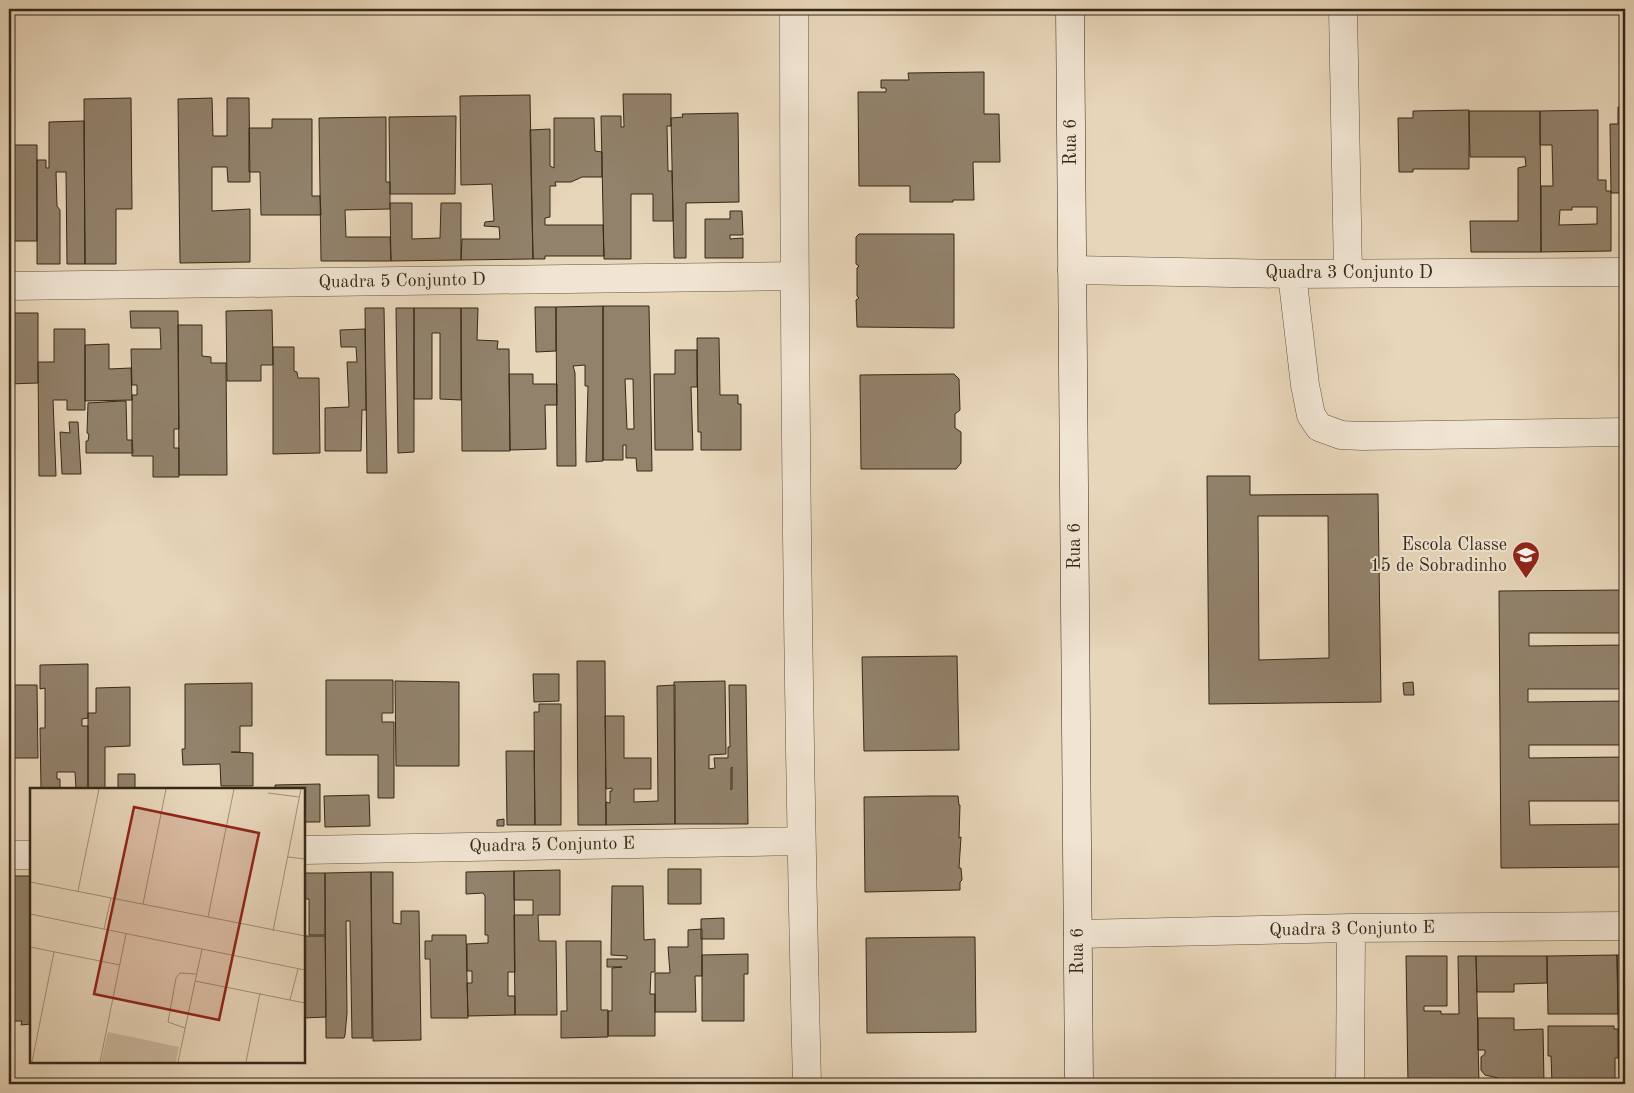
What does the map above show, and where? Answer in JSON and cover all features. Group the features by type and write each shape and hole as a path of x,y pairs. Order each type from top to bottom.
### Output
{"street":[{"path":"794,9 794,276 801,841 807,1084"},
{"name":"Rua 6","path":"1070,9 1079,1084"},
{"path":"1343,9 1348,273"},
{"name":"Quadra 3 Conjunto D","path":"1072,270 1292,274 1625,272"},
{"path":"1292,274 1305,385 1311,415 1319,427 1341,435 1362,436 1625,432"},
{"name":"Quadra 5 Conjunto D","path":"9,286 794,276"},
{"name":"Quadra 5 Conjunto E","path":"305,850 801,841"},
{"path":"9,855 30,855"},
{"name":"Quadra 3 Conjunto E","path":"1078,934 1351,928 1625,926"},
{"path":"1350,1084 1351,928"}],"building":[{"path":"984,72 984,114 999,114 1000,162 973,162 974,200 910,202 910,186 859,186 858,92 886,92 886,88 881,88 881,80 909,80 908,73"},
{"path":"623,94 671,94 671,126 667,126 668,171 672,171 673,221 653,221 653,194 631,194 631,259 604,259 601,116 621,116 621,127 624,127"},
{"path":"530,95 533,259 461,260 462,239 500,239 499,227 484,226 485,222 494,221 492,184 461,185 460,96"},
{"path":"131,98 132,209 116,209 116,264 85,264 84,99"},
{"path":"212,98 213,136 227,136 227,98 249,98 250,182 228,182 227,167 212,167 212,211 250,209 250,262 180,263 178,99"},
{"path":"1618,107 1625,107 1625,193 1611,193 1610,124 1618,124"},
{"path":"1469,110 1469,169 1413,169 1413,172 1399,172 1398,118 1413,118 1413,111"},
{"path":"1598,110 1598,180 1606,180 1606,191 1611,191 1611,251 1541,252 1541,186 1553,186 1552,145 1540,145 1540,111","holes":["1572,207 1597,207 1597,224 1559,225 1560,210 1572,210"]},
{"path":"1469,111 1540,111 1541,252 1471,252 1470,221 1518,221 1518,168 1526,166 1525,157 1470,157"},
{"path":"738,113 739,202 686,203 686,258 674,258 671,118 683,117 682,114"},
{"path":"456,116 455,194 390,194 389,117"},
{"path":"386,117 386,182 390,182 390,209 345,210 346,237 390,237 391,261 321,261 319,118"},
{"path":"554,118 594,118 595,151 602,152 602,177 582,177 571,182 555,182 556,186 550,186 550,217 545,218 545,225 603,225 604,256 545,256 545,259 533,259 530,130 550,129 550,166 554,168"},
{"path":"272,119 312,119 312,196 320,196 321,215 261,215 260,172 249,172 249,128 272,128"},
{"path":"84,121 85,264 67,264 66,172 56,172 57,206 60,210 60,264 37,264 37,160 46,160 46,168 49,168 49,122"},
{"path":"9,145 37,145 37,241 9,241"},
{"path":"390,203 412,203 412,239 440,238 441,203 461,203 461,260 391,261"},
{"path":"730,211 742,211 743,235 730,235 730,239 743,238 743,258 705,258 705,219 730,219"},
{"path":"859,234 954,234 954,328 857,327 856,300 859,298 857,296 857,268 859,266 856,264 856,237"},
{"path":"603,306 649,306 652,471 637,471 636,458 626,458 626,445 623,445 623,460 603,460","holes":["625,379 633,379 634,429 627,429"]},
{"path":"603,306 603,461 586,462 588,386 585,386 585,365 573,366 575,373 576,466 557,466 556,307"},
{"path":"535,307 556,307 556,351 536,352"},
{"path":"365,308 384,308 387,473 367,473"},
{"path":"396,308 414,308 414,452 398,453"},
{"path":"414,308 461,308 461,400 440,399 440,333 432,333 432,399 414,399"},
{"path":"461,308 478,308 477,340 498,341 497,349 509,349 510,451 462,451"},
{"path":"272,310 273,365 261,365 261,381 227,381 226,311"},
{"path":"130,311 178,311 179,429 174,429 174,448 179,448 179,477 153,477 153,456 132,456 132,395 137,395 137,385 132,385 131,349 161,349 160,328 131,328"},
{"path":"9,313 38,313 38,383 9,384"},
{"path":"178,325 202,325 202,356 211,357 211,363 226,363 227,475 179,475"},
{"path":"54,329 85,329 85,410 67,410 67,400 53,400 56,476 39,476 38,362 54,362"},
{"path":"365,329 366,410 362,410 361,451 325,451 325,408 349,407 347,362 357,362 356,347 341,347 340,330"},
{"path":"697,338 719,338 720,395 738,395 738,404 741,404 741,450 701,450 701,432 698,432"},
{"path":"109,344 109,369 131,368 132,400 85,401 85,345"},
{"path":"273,347 294,347 294,371 297,372 298,378 319,378 320,453 273,454"},
{"path":"675,350 697,350 697,387 691,387 693,450 655,450 654,374 675,374"},
{"path":"509,374 533,374 533,384 557,384 557,405 545,405 546,449 510,450"},
{"path":"954,374 959,379 960,410 955,414 955,428 961,432 961,463 956,469 861,469 860,375"},
{"path":"126,401 127,440 132,440 133,453 86,453 86,441 88,441 89,434 87,433 88,403"},
{"path":"69,422 78,422 81,474 62,474 60,432 70,433"},
{"path":"1207,476 1250,476 1250,495 1378,494 1381,702 1209,704","holes":["1258,516 1328,516 1329,658 1259,660"]},
{"path":"1625,590 1625,633 1529,633 1529,646 1625,645 1625,689 1528,689 1528,702 1625,701 1625,745 1529,745 1529,758 1625,757 1625,801 1529,801 1530,825 1625,824 1625,867 1501,868 1499,591"},
{"path":"957,656 959,750 864,751 862,657"},
{"path":"577,661 605,661 606,825 578,825"},
{"path":"88,664 88,718 82,719 82,726 88,726 88,788 76,788 75,772 57,772 57,779 60,779 60,788 41,788 40,728 45,728 45,688 40,689 40,665"},
{"path":"533,674 559,674 559,701 534,702"},
{"path":"326,680 393,680 393,713 382,713 382,722 394,722 394,798 378,798 378,755 326,755"},
{"path":"395,681 459,682 459,766 396,766"},
{"path":"725,681 726,754 709,755 709,769 715,768 714,758 728,758 728,747 730,747 729,685 746,685 748,824 675,824 674,682","holes":["732,767 732,789 731,790"]},
{"path":"1413,682 1414,695 1404,695 1403,683"},
{"path":"252,683 252,726 240,726 240,752 231,752 253,753 253,786 221,786 220,764 183,765 182,749 185,749 185,684"},
{"path":"9,685 37,685 38,758 9,758"},
{"path":"675,685 675,824 606,825 606,802 610,803 610,791 612,791 612,788 606,789 605,716 624,716 624,758 651,758 651,789 634,789 634,802 658,801 657,686"},
{"path":"130,687 130,746 105,747 105,788 88,788 88,713 96,713 96,688"},
{"path":"539,704 561,704 561,825 535,825 534,712 539,712"},
{"path":"506,751 534,751 535,825 507,825"},
{"path":"118,774 135,774 135,788 118,788"},
{"path":"320,784 320,822 305,822 305,788 275,788 275,785"},
{"path":"369,795 370,826 325,827 324,796"},
{"path":"958,796 960,805 959,838 961,837 959,868 961,868 962,880 960,882 960,890 865,892 864,797"},
{"path":"504,819 504,826 497,826 497,820"},
{"path":"668,869 701,869 701,904 668,904"},
{"path":"560,870 560,915 538,915 539,941 556,941 557,1015 515,1015 514,915 533,915 533,900 514,900 514,871"},
{"path":"514,871 515,972 508,972 508,996 515,996 515,1015 468,1016 467,983 472,983 472,971 467,971 467,944 488,943 488,935 485,935 485,896 483,893 466,894 466,872"},
{"path":"371,872 372,1038 352,1038 350,921 346,921 347,1013 345,1035 344,1038 326,1038 325,873"},
{"path":"371,872 393,872 393,923 401,924 401,911 419,911 421,1040 373,1041"},
{"path":"305,873 325,873 325,935 309,935 309,899 305,899"},
{"path":"9,876 30,876 30,1024 21,1025 22,1021 9,1021 9,924 13,924 13,917 9,917"},
{"path":"612,886 643,886 644,940 655,939 655,972 651,972 650,994 655,994 655,1036 608,1036 608,1011 612,1011 612,968 622,967 607,967 607,959 627,959 627,956 611,955"},
{"path":"724,918 724,939 701,939 701,919"},
{"path":"702,929 702,976 695,976 696,1012 655,1012 655,973 670,973 668,947 688,947 688,930"},
{"path":"432,935 466,935 468,1018 431,1018 430,959 425,959 425,941 432,941"},
{"path":"305,936 325,936 326,1017 305,1018"},
{"path":"975,937 976,1032 867,1033 866,938"},
{"path":"566,941 601,941 601,1010 608,1010 608,1037 561,1038 561,1011 567,1011"},
{"path":"748,954 748,974 744,974 744,1021 702,1021 702,955"},
{"path":"1617,955 1625,955 1625,1084 1619,1084"},
{"path":"1617,955 1618,1014 1548,1014 1547,956"},
{"path":"1406,956 1447,956 1447,1006 1424,1006 1424,1011 1441,1011 1441,1014 1459,1014 1458,956 1476,956 1479,1084 1408,1084"},
{"path":"1476,956 1547,956 1547,983 1514,984 1514,992 1477,992"},
{"path":"1478,1018 1514,1018 1514,1030 1543,1029 1544,1084 1488,1084 1498,1078 1485,1075 1481,1070 1481,1057 1485,1054 1485,1050 1478,1050"},
{"path":"1548,1026 1614,1026 1614,1029 1618,1029 1618,1058 1615,1058 1615,1084 1552,1084 1551,1056 1548,1056"}],"place":[{"name":"Escola Classe 15 de Sobradinho","path":"1526,579"}]}
